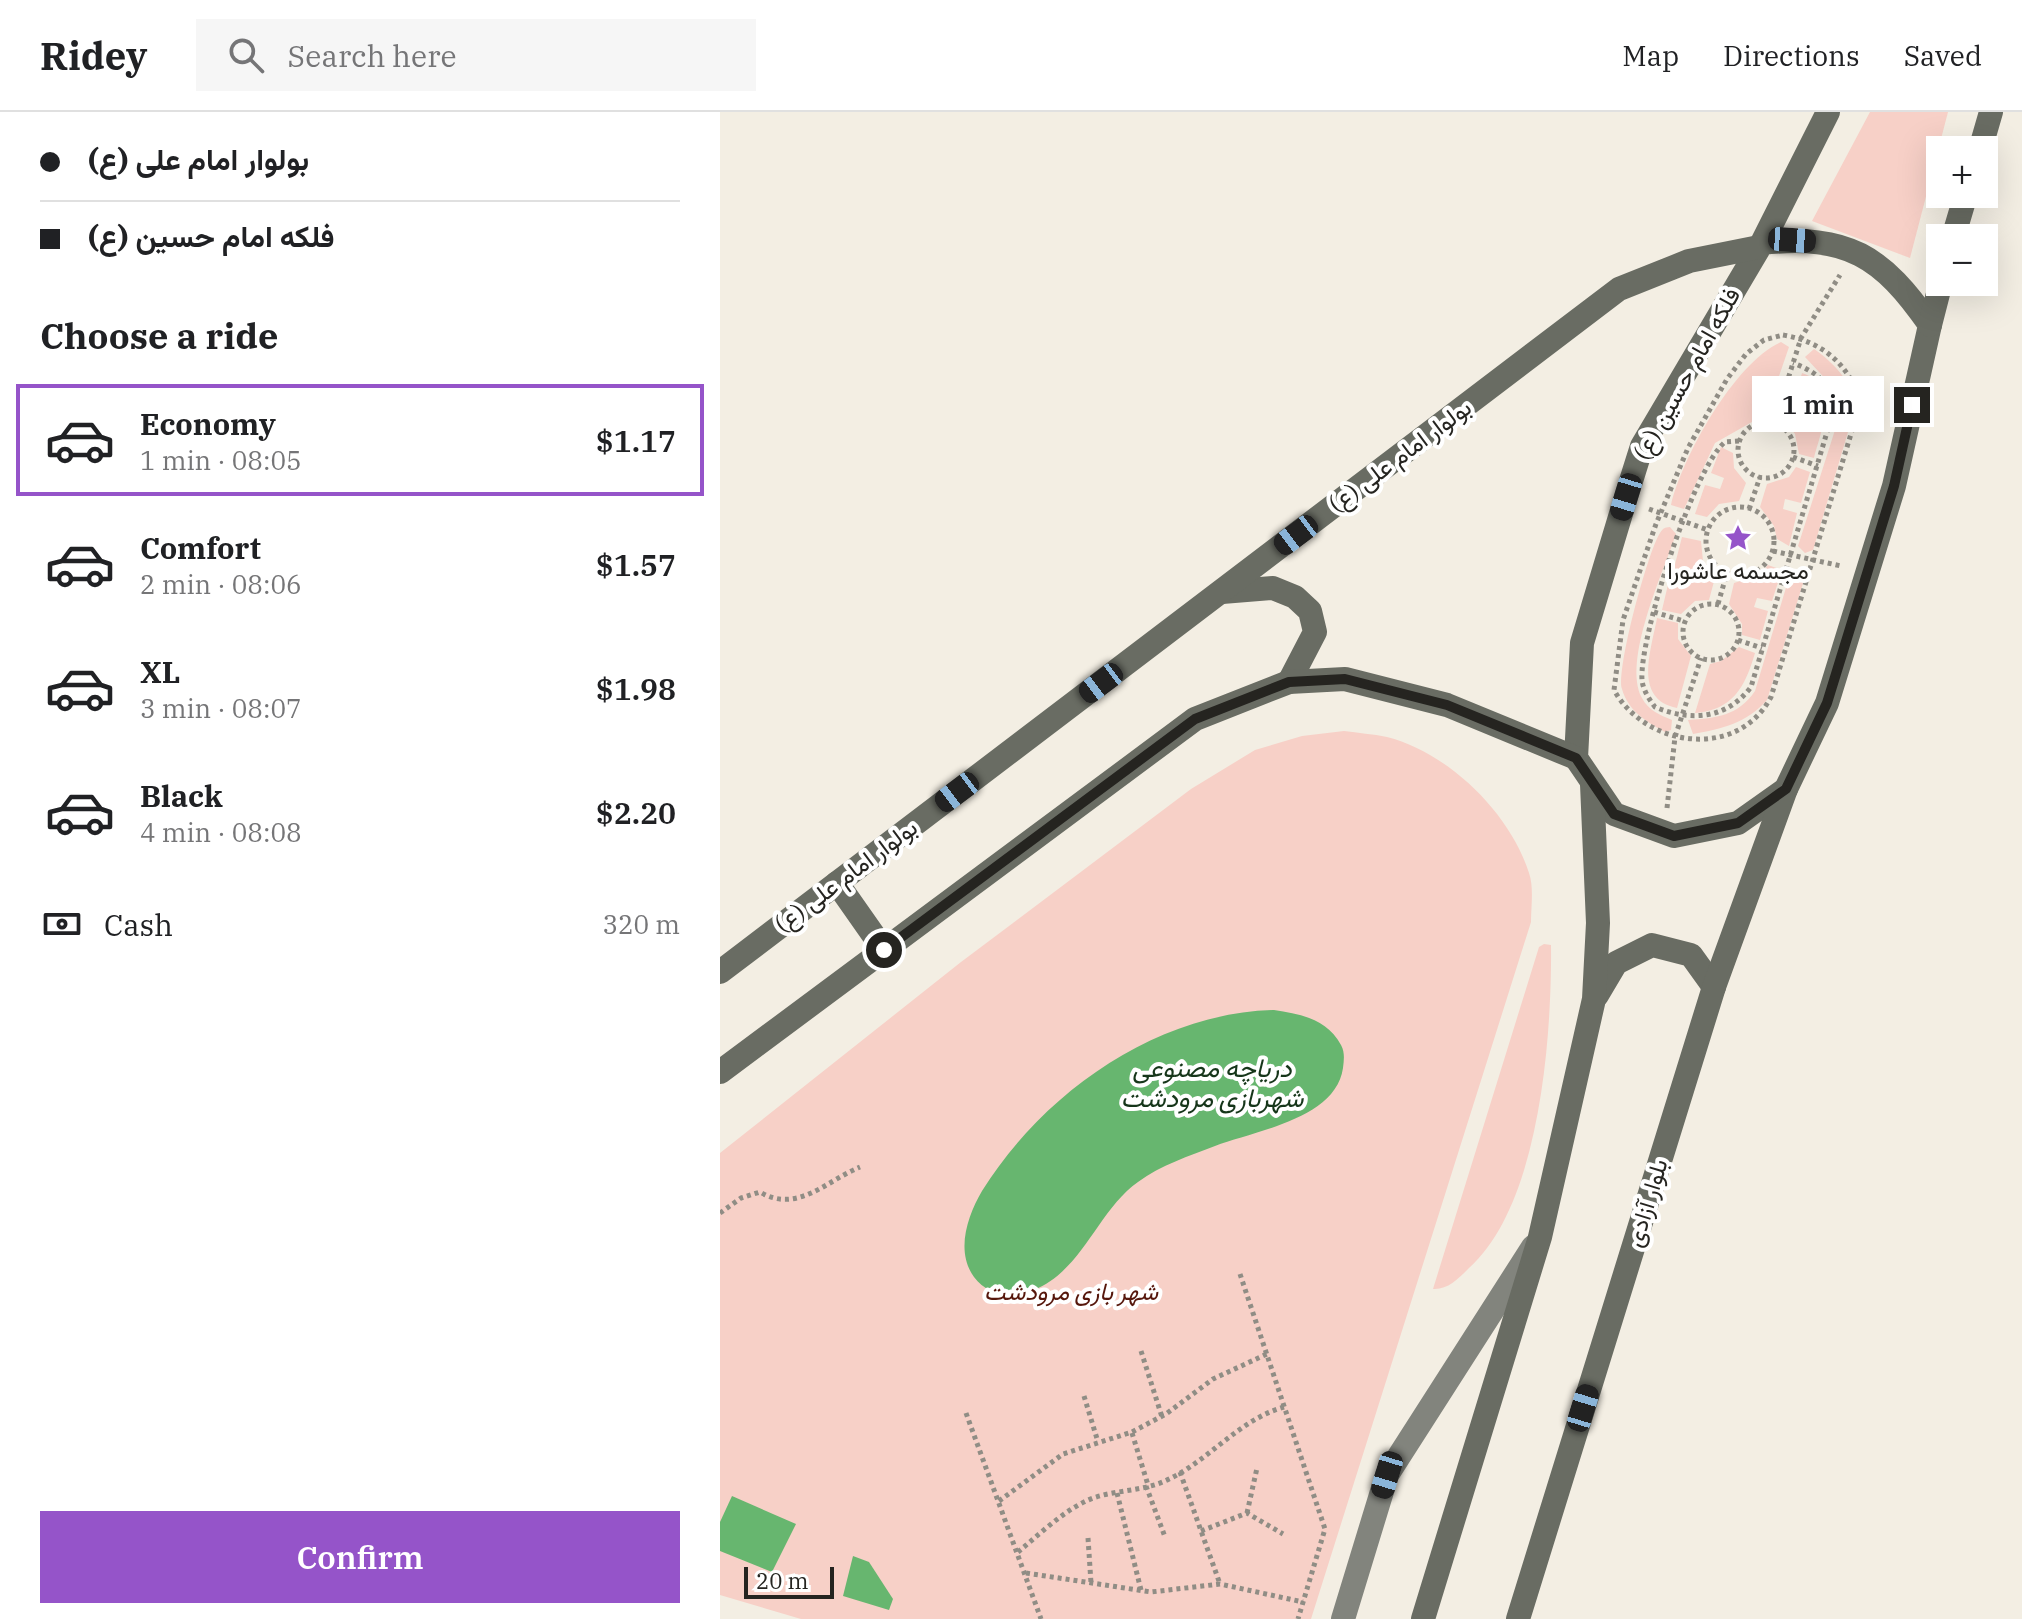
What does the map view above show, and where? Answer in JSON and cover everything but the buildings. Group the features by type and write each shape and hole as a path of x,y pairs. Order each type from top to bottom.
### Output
{"main road":[{"name":"فلکه امام حسین (ع)","path":"1576,758 1582,643 1642,446 1760,245 1828,112"},
{"path":"1984,136 1991,112"},
{"path":"1760,245 1824,242 1854,251 1899,281 1930,325"},
{"name":"بولوار امام علی (ع)","path":"720,972 1619,289 1689,261 1760,245"},
{"path":"720,1072 1195,719 1289,682 1345,679 1447,705 1576,758 1614,814 1664,833 1674,836 1738,823 1786,789 1827,703 1894,486 1937,296"},
{"path":"1222,592 1273,588 1295,597 1310,611 1315,632 1289,682"},
{"path":"1423,1619 1540,1237 1594,999 1598,923 1592,784"},
{"name":"بلوار آزادی","path":"1518,1619 1714,987 1786,789"},
{"path":"837,883 884,950"},
{"path":"1594,999 1616,963 1652,945 1691,955 1714,987"},
{"path":"1343,1619 1387,1475 1540,1237"}],"path":[{"path":"1774,423 1801,338 1854,251"},
{"path":"1783,335 1801,338 1832,355 1855,386 1861,401 1771,697 1762,714 1735,732 1697,738 1659,734 1632,715 1614,690 1623,620 1660,515 1688,448 1727,379 1746,354 1764,340 1783,335"},
{"path":"1739,441 1725,442 1717,449 1683,522 1654,612 1644,660 1646,694 1655,707 1683,715 1698,717 1730,709 1751,687 1833,412 1833,396 1824,380 1793,363"},
{"path":"1755,423 1774,423 1787,431 1792,440 1793,457 1786,470 1777,476 1760,477 1746,471 1739,461 1739,441 1755,423"},
{"path":"1793,457 1818,466"},
{"path":"1749,509 1760,477"},
{"path":"1626,497 1660,515 1708,530"},
{"path":"1728,509 1749,509 1763,516 1771,527 1772,551 1763,566 1754,572 1743,576 1727,573 1712,562 1706,551 1708,530 1716,515 1728,509"},
{"path":"1772,551 1812,563 1866,570"},
{"path":"1718,604 1727,573"},
{"path":"1718,604 1733,612 1738,622 1738,640 1723,658 1701,658 1684,643 1684,621 1700,605 1718,604"},
{"path":"1654,612 1684,621"},
{"path":"1738,640 1762,648"},
{"path":"1664,833 1675,737 1701,658"},
{"path":"720,1213 741,1198 760,1192 783,1201 805,1197 860,1167"},
{"path":"1240,1274 1325,1529 1298,1619"},
{"path":"1141,1351 1162,1417"},
{"path":"999,1501 1063,1454 1132,1432 1162,1417 1213,1379 1267,1354"},
{"path":"1084,1396 1098,1442"},
{"path":"1018,1552 1055,1522 1092,1499 1147,1485 1180,1472 1242,1427 1284,1407"},
{"path":"966,1413 1041,1619"},
{"path":"1132,1432 1165,1537"},
{"path":"1247,1513 1257,1468"},
{"path":"1180,1472 1220,1584"},
{"path":"1117,1493 1141,1590"},
{"path":"1201,1531 1247,1513"},
{"path":"1247,1513 1283,1534"},
{"path":"1088,1538 1091,1583"},
{"path":"1026,1573 1141,1590 1220,1584 1303,1602"}],"green space":[{"path":"1870,112 1948,112 1942,136 1926,136 1926,197 1910,258 1812,221"},
{"path":"1781,342 1789,347 1766,414 1715,443 1684,509 1671,505 1686,462 1713,413 1746,369"},
{"path":"1814,349 1841,373 1856,405 1813,550 1805,553 1798,546 1842,408 1834,388 1805,357"},
{"path":"1802,373 1814,379 1825,398 1824,422 1814,458 1799,454 1795,434 1787,424"},
{"path":"1721,447 1733,453 1734,468 1746,483 1739,501 1719,504 1707,517 1695,514 1705,485 1720,489 1724,478 1711,473"},
{"path":"1796,467 1810,472 1801,503 1785,499 1783,509 1797,513 1789,546 1777,539 1774,526 1760,507 1767,484 1789,477"},
{"path":"1670,527 1676,534 1654,593 1637,662 1637,682 1642,698 1655,712 1672,720 1671,730 1665,732 1633,710 1622,689 1621,677 1634,610 1648,562 1660,533"},
{"path":"1682,537 1701,541 1703,561 1716,574 1709,600 1695,601 1681,614 1662,610 1670,576 1685,579 1688,572 1674,568"},
{"path":"1768,565 1782,570 1772,601 1757,598 1754,607 1768,611 1760,640 1742,635 1742,624 1729,604 1734,583 1760,575"},
{"path":"1791,571 1801,572 1804,580 1767,700 1733,724 1693,734 1688,720 1717,717 1734,711 1755,691"},
{"path":"1657,618 1678,623 1678,639 1691,656 1677,708 1663,703 1654,695 1650,684 1649,659"},
{"path":"1739,647 1755,653 1736,695 1719,707 1695,713 1710,664 1721,661"},
{"name":"شهر بازی مرودشت","path":"1344,731 1387,737 1410,745 1454,771 1474,788 1508,829 1520,851 1531,879 1532,904 1531,922 1311,1619 801,1619 720,1595 720,1153 961,962 1191,789 1255,750 1302,736"},
{"path":"1551,945 1549,1025 1537,1117 1526,1162 1512,1204 1493,1240 1457,1279 1444,1288 1433,1289 1539,947"}],"water":[{"name":"دریاچه مصنوعی شهربازی مرودشت","path":"1274,1010 1303,1016 1321,1024 1341,1045 1343,1068 1337,1085 1326,1100 1291,1120 1195,1153 1147,1176 1124,1194 1065,1269 1034,1290 1001,1294 986,1288 974,1277 968,1267 964,1245 968,1222 982,1191 1007,1155 1070,1091 1146,1043 1187,1026 1230,1015"},
{"path":"732,1496 796,1524 772,1572 720,1551 720,1522"},
{"path":"853,1556 869,1562 893,1599 889,1610 843,1596"}],"place":[{"name":"مجسمه عاشورا","path":"1738,538"}],"route":[{"path":"884,950 1195,719 1289,682 1345,679 1447,705 1576,758 1614,814 1674,836 1738,823 1786,789 1827,703 1894,486 1912,405"}]}
